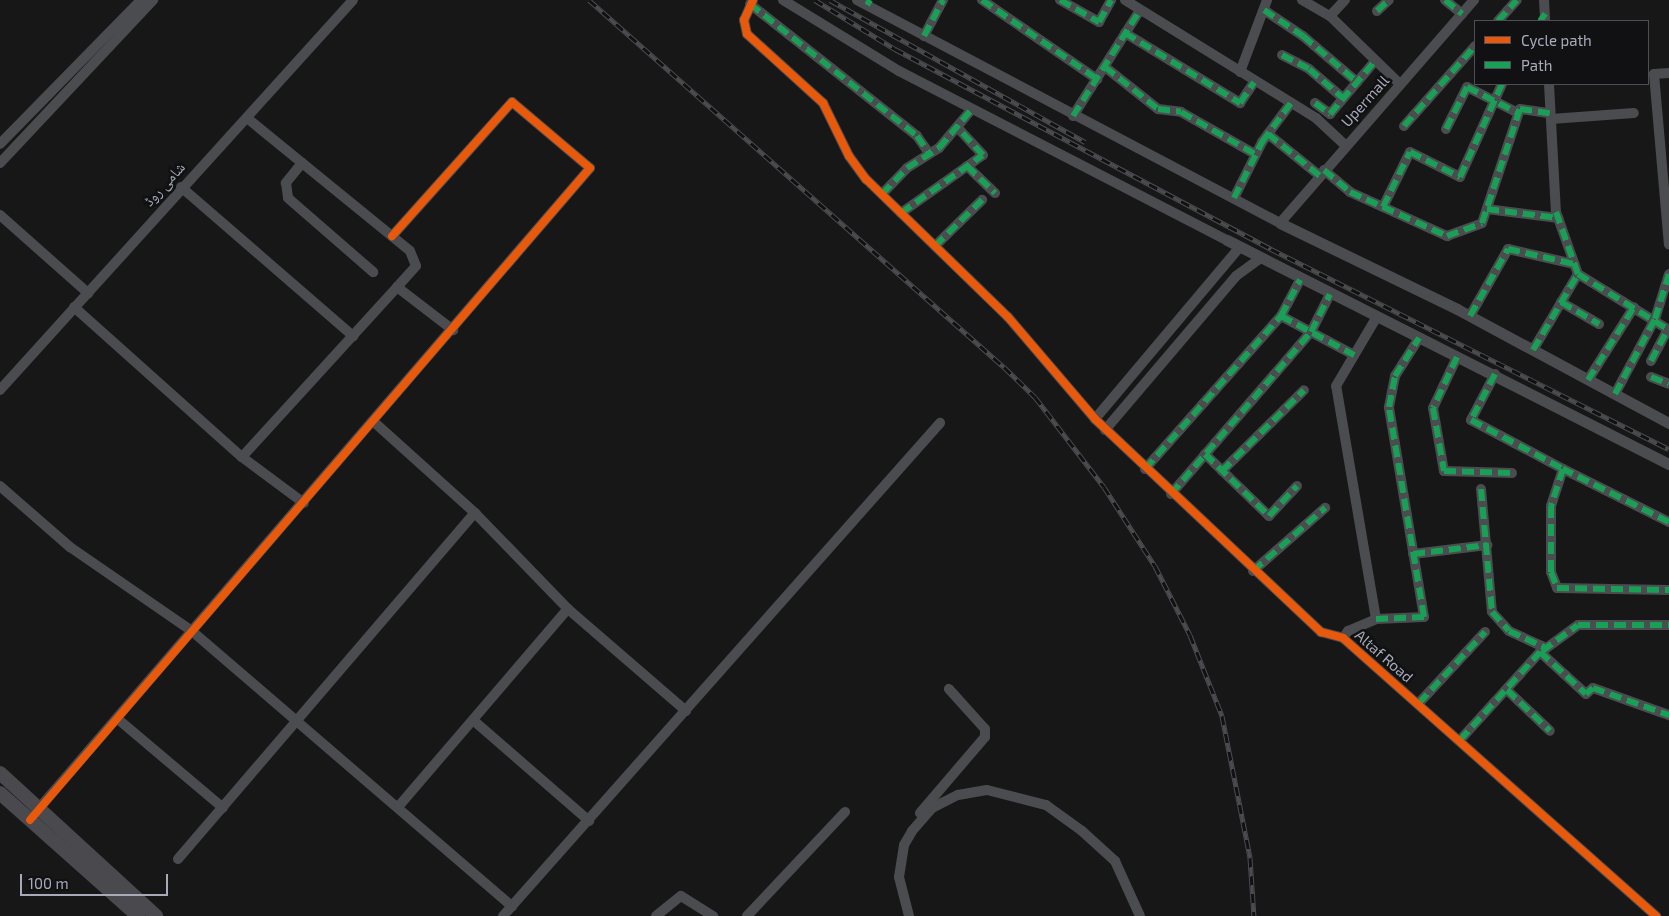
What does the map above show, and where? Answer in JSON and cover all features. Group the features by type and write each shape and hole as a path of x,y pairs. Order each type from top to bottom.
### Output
{"main road":[{"path":"0,773 156,916"},
{"path":"0,793 138,916"}],"street":[{"path":"0,144 141,0"},
{"path":"0,163 153,0"},
{"name":"شامی روڈ","path":"0,390 181,187 247,118 353,0"},
{"path":"782,0 972,110 1227,240 1300,280 1458,356 1669,464"},
{"path":"857,0 868,3 924,36 1073,116 1280,223 1470,316 1669,423"},
{"path":"924,36 943,0"},
{"path":"982,0 1097,78"},
{"path":"1060,0 1099,22 1111,0"},
{"path":"1125,0 1291,104 1345,145"},
{"path":"1240,72 1267,0"},
{"path":"1302,0 1330,16 1400,84"},
{"path":"1330,16 1345,0"},
{"path":"1377,11 1389,0"},
{"path":"1445,0 1462,14"},
{"name":"Upermall","path":"1280,223 1345,145 1474,0"},
{"path":"1499,20 1517,0"},
{"path":"1543,19 1544,0"},
{"path":"751,2 917,136 929,153"},
{"name":"Altaf Road","path":"751,2 744,20 746,34 823,102 849,156 882,194 1008,317 1105,430 1252,570 1321,632 1344,638 1656,916"},
{"path":"1073,116 1140,10"},
{"path":"1264,10 1357,82"},
{"path":"1125,32 1240,103 1254,82"},
{"path":"1404,126 1474,47"},
{"path":"1282,54 1309,69 1343,98"},
{"path":"1315,103 1330,114 1375,60"},
{"path":"1105,67 1158,109 1181,112 1255,154"},
{"path":"1669,73 1654,74 1669,244"},
{"path":"1383,207 1410,152 1460,177 1502,85"},
{"path":"1533,350 1561,302 1576,269 1558,218 1549,85"},
{"path":"1446,129 1467,87 1518,113"},
{"path":"30,820 38,808 119,720 590,168 512,102 392,236"},
{"path":"1234,198 1255,154 1291,104"},
{"path":"1268,134 1350,192 1447,236 1482,223 1520,109 1551,116 1634,113"},
{"path":"882,194 957,127 972,110"},
{"path":"242,456 397,287 417,261 392,236 247,118"},
{"path":"901,213 983,155 957,127"},
{"path":"302,163 286,183 288,198 373,272"},
{"path":"966,166 995,192"},
{"path":"181,187 353,336"},
{"path":"935,246 982,200"},
{"path":"1487,209 1558,218"},
{"path":"0,215 88,293"},
{"path":"1095,419 1240,247"},
{"path":"1470,316 1508,249 1576,269 1669,329 1650,361"},
{"path":"1105,430 1236,276 1261,258"},
{"path":"1615,394 1655,319 1669,274"},
{"path":"1145,469 1281,316 1300,280"},
{"path":"397,287 453,330"},
{"path":"1171,494 1311,332 1330,294"},
{"path":"1561,302 1599,324"},
{"path":"74,307 242,456 304,503"},
{"path":"1588,380 1634,307"},
{"path":"1281,316 1354,355"},
{"path":"1376,318 1336,386 1376,619"},
{"path":"1344,638 1348,631 1376,619 1424,617 1389,407 1395,376 1419,338"},
{"path":"1458,356 1433,408 1444,471 1512,472"},
{"path":"1494,374 1471,420 1669,522"},
{"path":"1651,377 1669,384"},
{"path":"1222,471 1304,390"},
{"path":"374,422 475,513 568,609 686,711"},
{"path":"503,916 940,423"},
{"path":"1205,454 1269,516 1297,486"},
{"path":"1563,469 1551,506 1551,572 1557,588 1669,590"},
{"path":"0,486 70,547 193,632 512,906"},
{"path":"1481,489 1492,612 1509,631 1543,650 1586,694 1593,688 1669,715"},
{"path":"1252,570 1325,508"},
{"path":"178,859 475,513"},
{"path":"1413,554 1487,545"},
{"path":"398,807 568,609"},
{"path":"1460,740 1543,650 1578,625 1669,625"},
{"path":"1419,703 1485,632"},
{"path":"909,916 899,877 904,845 933,794 985,737 984,729 949,689"},
{"path":"1507,690 1550,731"},
{"path":"119,720 223,808"},
{"path":"473,720 588,821"},
{"path":"912,831 932,808 972,792 1008,793 1046,806 1115,861 1140,916"},
{"path":"747,916 844,812"},
{"path":"656,916 681,896 712,916"}],"railway":[{"path":"589,0 1004,367 1035,397 1104,487 1155,566 1190,635 1222,716 1250,858 1254,916"},
{"path":"815,0 895,49 1271,249 1669,449"},
{"path":"830,0 1085,142"}],"marked path":[{"path":"867,5 870,0"},
{"path":"924,36 943,0"},
{"path":"982,0 1097,79"},
{"path":"1060,0 1099,22 1111,0"},
{"path":"1377,11 1389,0"},
{"path":"1445,0 1462,14"},
{"path":"1499,20 1517,0"},
{"path":"750,4 917,136 929,153"},
{"path":"1073,116 1140,10"},
{"path":"1264,10 1303,36 1357,82"},
{"path":"1541,20 1545,14"},
{"path":"1125,33 1240,103 1254,82"},
{"path":"1404,126 1474,47"},
{"path":"1282,55 1309,69 1343,98"},
{"path":"1315,103 1330,114 1375,61"},
{"path":"1105,67 1158,109 1181,112 1255,154"},
{"path":"1383,207 1410,152 1460,177 1502,85"},
{"path":"1446,129 1467,87 1518,113"},
{"path":"1234,198 1262,142 1291,103"},
{"path":"882,194 907,168 939,148 972,109"},
{"path":"1324,170 1350,192 1447,236 1482,223 1520,109 1550,113"},
{"path":"901,213 983,155 957,127"},
{"path":"1268,134 1320,176"},
{"path":"967,166 995,193"},
{"path":"935,246 982,200"},
{"path":"1487,209 1558,218"},
{"path":"1556,212 1578,274 1669,330"},
{"path":"1470,316 1508,249 1574,264"},
{"path":"1533,350 1578,274"},
{"path":"1615,394 1655,319 1669,274"},
{"path":"1145,469 1281,316 1300,280"},
{"path":"1171,494 1311,332 1330,294"},
{"path":"1561,302 1599,324"},
{"path":"1588,380 1634,307"},
{"path":"1281,316 1354,355"},
{"path":"1651,361 1668,329"},
{"path":"1376,619 1424,617 1389,407 1395,376 1419,338"},
{"path":"1457,357 1433,408 1444,471 1512,473"},
{"path":"1495,374 1471,420 1563,469"},
{"path":"1651,377 1669,384"},
{"path":"1222,471 1304,390"},
{"path":"1205,454 1269,516 1297,486"},
{"path":"1669,522 1563,469 1551,506 1551,572 1557,588 1669,590"},
{"path":"1481,489 1492,612 1509,631 1546,648"},
{"path":"1253,571 1325,508"},
{"path":"1413,554 1487,545"},
{"path":"1542,651 1578,625 1669,625"},
{"path":"1419,703 1485,632"},
{"path":"1460,740 1540,652 1586,694 1593,688 1669,715"},
{"path":"1507,690 1550,731"}],"cycle path":[{"path":"753,0 744,20 747,34 823,103 849,156 866,179 1008,317 1095,419 1321,632 1343,638 1656,916"},
{"path":"30,820 590,168 512,102 392,236"}]}
